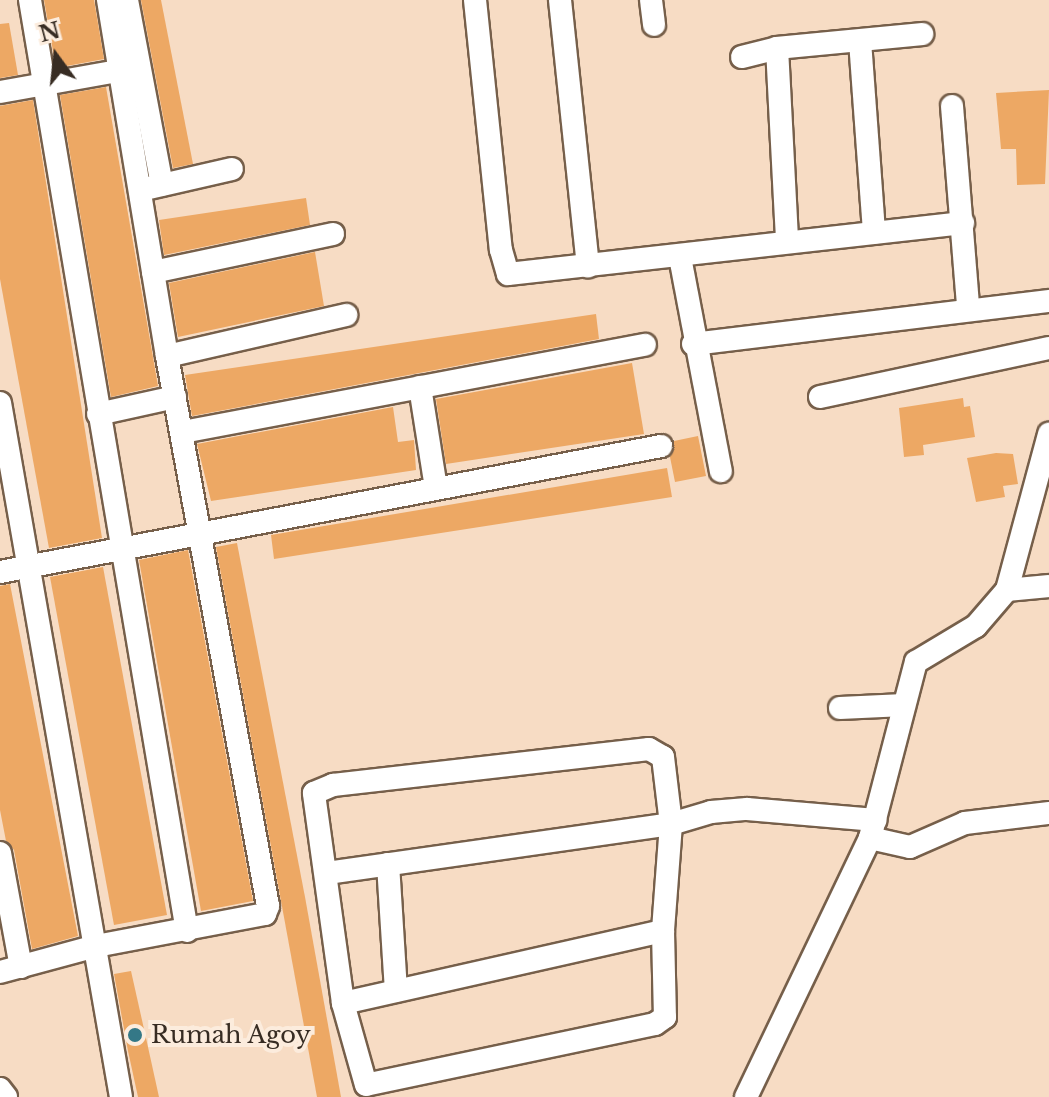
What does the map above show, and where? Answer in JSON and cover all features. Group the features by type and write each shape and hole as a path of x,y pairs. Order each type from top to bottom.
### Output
{"street":[{"path":"30,0 187,931"},
{"path":"108,0 118,71 151,188"},
{"path":"0,853 10,969 96,946 257,918 268,906 153,272 151,188 127,0"},
{"path":"475,0 503,265 508,274 963,223"},
{"path":"560,0 588,267"},
{"path":"651,0 654,25"},
{"path":"742,57 777,48 922,34"},
{"path":"860,41 874,232"},
{"path":"777,48 787,241"},
{"path":"0,92 118,71"},
{"path":"952,106 968,307"},
{"path":"151,188 232,169"},
{"path":"153,272 333,234"},
{"path":"680,257 693,344 721,471"},
{"path":"693,344 968,307 1049,301"},
{"path":"167,356 346,315"},
{"path":"183,432 645,345"},
{"path":"820,397 1049,348"},
{"path":"420,387 436,488"},
{"path":"98,414 175,397"},
{"path":"0,403 121,1097"},
{"path":"746,1097 873,829 904,705 920,657 976,626 1007,590 1049,434"},
{"path":"0,572 661,446"},
{"path":"1007,590 1049,586"},
{"path":"840,708 904,705"},
{"path":"654,749 664,760 671,824 663,931 665,1017 639,1028 370,1087 362,1079 343,1003 327,873 313,796 317,789 654,749"},
{"path":"327,873 671,824 711,812 747,809 873,829 910,847 965,823 1049,813"},
{"path":"388,864 396,991"},
{"path":"343,1003 663,931"},
{"path":"0,1089 6,1097"}],"building":[{"path":"44,0 94,0 104,59 56,68"},
{"path":"141,0 161,0 193,164 173,168"},
{"path":"9,23 18,75 0,78 0,24"},
{"path":"106,87 158,386 111,397 60,95"},
{"path":"1049,90 1045,184 1017,185 1016,149 1001,149 996,93"},
{"path":"33,100 102,538 49,548 0,279 0,106"},
{"path":"306,198 310,225 164,255 159,220"},
{"path":"315,252 324,306 178,337 169,283"},
{"path":"596,314 599,339 192,416 185,375"},
{"path":"632,363 644,434 446,464 436,399"},
{"path":"963,398 964,407 970,406 975,437 923,445 924,455 904,457 899,408"},
{"path":"393,407 398,442 414,440 416,470 211,501 197,444"},
{"path":"698,436 706,476 675,482 670,457 674,441"},
{"path":"996,453 1013,454 1018,484 1003,486 1005,497 976,502 967,458"},
{"path":"667,468 672,497 274,559 271,535"},
{"path":"237,543 341,1097 317,1097 216,547"},
{"path":"188,550 253,901 201,911 139,560"},
{"path":"103,567 167,915 114,925 50,577"},
{"path":"10,584 78,936 32,949 14,850 6,841 0,810 0,586"},
{"path":"131,971 159,1097 138,1097 114,974"}],"place":[{"name":"Rumah Agoy","path":"135,1035"}]}
